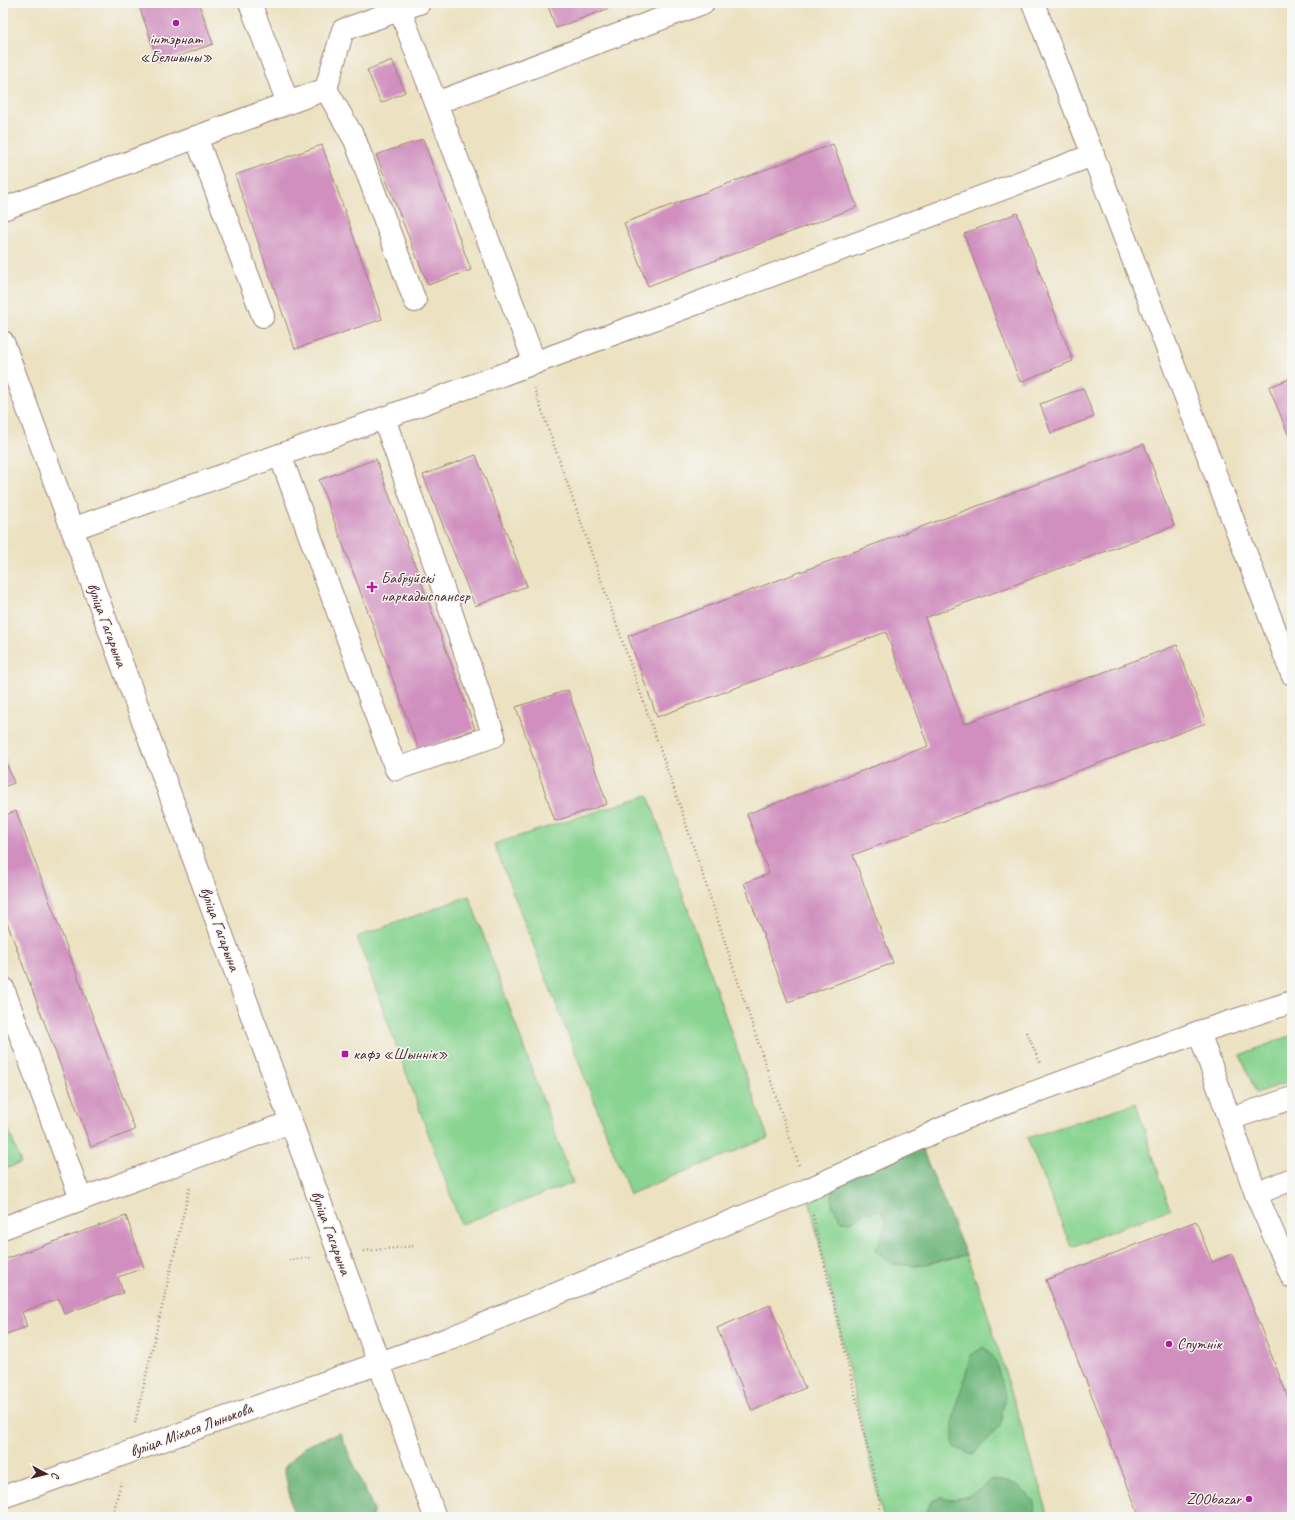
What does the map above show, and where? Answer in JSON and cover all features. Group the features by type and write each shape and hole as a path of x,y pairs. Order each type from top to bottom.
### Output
{"street":[{"path":"250,3 288,103"},
{"path":"436,103 703,3"},
{"path":"1033,3 1093,155 1292,674"},
{"path":"415,301 355,140 326,89 343,30 410,6 436,103 530,364"},
{"path":"3,209 326,89"},
{"path":"196,137 263,316"},
{"path":"72,529 384,418 1093,155"},
{"name":"вуліца Гагарына","path":"3,342 435,1517"},
{"path":"280,455 396,769 494,736 384,418"},
{"path":"3,988 81,1199"},
{"name":"вуліца Міхася Лынькова","path":"3,1496 450,1338 807,1190 972,1115 1199,1032 1292,1002"},
{"path":"1199,1032 1256,1194 1286,1245 1292,1277"},
{"path":"1230,1119 1292,1098"},
{"path":"3,1228 291,1122"},
{"path":"1256,1194 1292,1179"}],"path":[{"path":"530,364 681,809 807,1190 878,1492 881,1517"},
{"path":"1027,1032 1050,1086"},
{"path":"112,1517 197,1156"}],"green space":[{"path":"648,795 768,1138 630,1194 494,844"},
{"path":"469,896 573,1183 461,1224 357,937"},
{"path":"1292,1035 1292,1081 1256,1093 1240,1055"},
{"path":"1136,1103 1170,1209 1071,1247 1027,1138"},
{"path":"3,1115 21,1163 3,1170"},
{"path":"918,1139 966,1255 916,1266 893,1264 875,1251 883,1234 886,1222 881,1210 868,1211 851,1222 842,1221 832,1206 833,1178"},
{"path":"833,1178 868,1211 881,1210 886,1222 883,1234 875,1251 916,1266 966,1255 984,1302 1049,1517 1037,1517 1033,1500 993,1479 969,1496 957,1499 942,1497 932,1502 923,1517 883,1517 807,1190"},
{"path":"984,1347 995,1359 1005,1395 1000,1426 973,1455 953,1447 953,1419 971,1355"},
{"path":"340,1433 374,1510 372,1517 294,1517 284,1468 305,1446"},
{"path":"993,1479 1018,1485 1033,1500 1037,1517 923,1517 932,1502 942,1497 957,1499 969,1496"}],"building":[{"name":"інтэрнат «Белшыны»","path":"138,3 199,3 213,44 159,63"},
{"path":"547,3 623,3 556,28"},
{"path":"392,60 405,92 381,103 367,70"},
{"path":"423,139 471,270 428,285 376,155"},
{"path":"833,144 857,207 648,286 624,223"},
{"path":"322,145 382,319 295,349 235,175"},
{"path":"1017,213 1073,361 1020,382 964,234"},
{"path":"1292,378 1292,444 1269,387"},
{"path":"1083,388 1094,417 1051,433 1040,404"},
{"path":"1144,444 1174,526 925,618 964,724 1177,645 1206,723 853,855 893,963 788,1002 744,883 769,874 747,814 928,746 886,632 657,717 628,636"},
{"path":"476,455 527,586 475,606 423,475"},
{"path":"376,459 475,729 419,750 319,480"},
{"path":"568,690 607,804 555,821 516,707"},
{"path":"3,754 14,783 3,787"},
{"path":"16,811 135,1130 91,1147 3,912 3,816"},
{"path":"126,1216 144,1268 118,1277 123,1293 64,1314 59,1299 22,1312 27,1327 3,1335 3,1260"},
{"name":"Спутнік","path":"1196,1221 1212,1262 1232,1254 1292,1408 1292,1517 1140,1517 1046,1280"},
{"path":"770,1305 805,1388 752,1411 717,1328"}],"place":[{"name":"інтэрнат «Белшыны»","path":"176,23"},
{"name":"Бабруйскі наркадыспансер","path":"372,587"},
{"name":"кафэ «Шыннік»","path":"345,1054"},
{"name":"Спутнік","path":"1169,1344"},
{"name":"ZOObazar","path":"1249,1499"}]}
